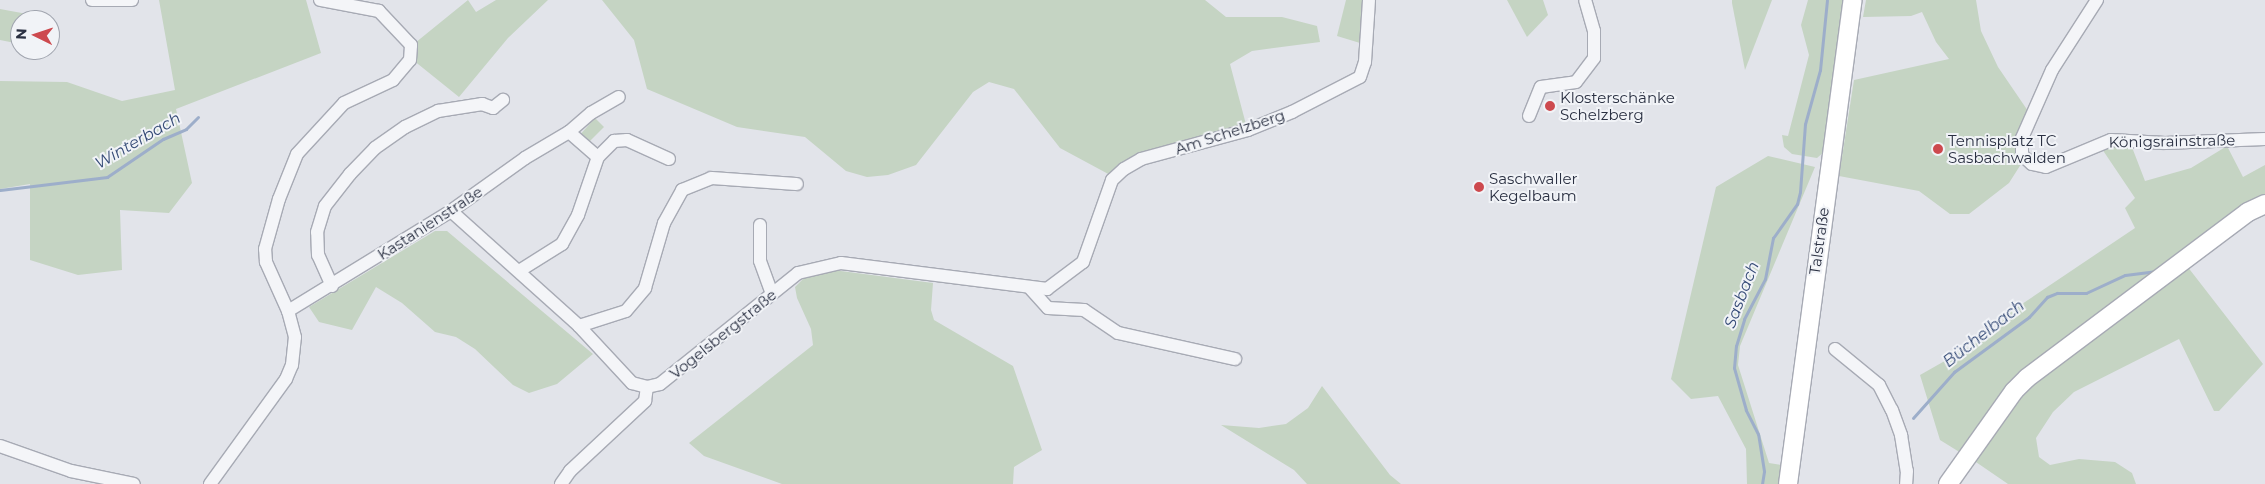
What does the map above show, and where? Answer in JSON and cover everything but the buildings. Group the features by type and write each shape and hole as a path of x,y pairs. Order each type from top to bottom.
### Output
{"main road":[{"name":"Talstraße","path":"1792,484 1853,0"},
{"path":"1948,484 2027,378 2248,212 2265,204"}],"street":[{"path":"92,0 132,0"},
{"path":"210,484 286,379 292,364 295,337 288,311 266,262 265,249 278,199 297,154 344,103 393,80 410,60 411,45 379,11 320,0"},
{"name":"Am Schelzberg","path":"1112,180 1141,159 1248,130 1292,112 1360,76 1365,62 1368,0"},
{"path":"1529,116 1540,87 1576,82 1594,58 1594,31 1585,0"},
{"name":"Königsrainstraße","path":"2097,0 2052,70 2022,138 2022,156 2032,164 2046,167 2111,140 2165,144 2265,139"},
{"name":"Kastanienstraße","path":"288,311 332,286 451,211 525,158 569,132 591,113 619,97"},
{"path":"332,286 318,255 317,232 326,206 350,174 374,148 413,123 438,111 482,104 493,108 504,100"},
{"path":"569,132 598,157"},
{"path":"519,271 562,244 578,215 598,157 614,141 627,140 669,159"},
{"path":"579,326 626,311 645,288 664,223 682,190 711,178 797,184"},
{"name":"Vogelsbergstraße","path":"647,386 660,384 673,375 798,273 841,263 1048,290 1083,262 1112,180"},
{"path":"451,211 579,326 615,369 632,383 647,386 645,401 570,471 561,484"},
{"path":"760,225 760,261 772,294"},
{"path":"1029,287 1048,308 1084,310 1118,333 1235,359"},
{"path":"1835,349 1878,385 1892,410 1901,435 1907,471 1906,484"},
{"path":"0,446 71,472 134,484"}],"green space":[{"path":"159,0 306,0 321,53 176,109 192,183 169,213 120,210 122,270 78,275 30,260 30,184 0,189 0,81 67,82 122,101 175,90"},
{"path":"468,0 476,12 496,0 548,0 508,38 459,97 413,60 415,43"},
{"path":"602,0 1205,0 1226,17 1282,17 1317,26 1320,42 1252,51 1230,64 1248,132 1135,158 1112,176 1060,148 1014,89 989,82 973,92 916,165 888,175 867,177 846,171 805,137 737,127 647,89 634,40"},
{"path":"1346,0 1363,0 1360,43 1337,36"},
{"path":"1507,0 1543,0 1548,15 1527,37"},
{"path":"1732,0 1772,0 1745,70 1732,3"},
{"path":"1808,0 1845,0 1825,151 1817,158 1792,154 1784,147 1782,135 1788,136 1809,55 1801,25"},
{"path":"1866,0 1976,0 1981,31 1998,67 2028,111 2023,161 2009,183 1969,214 1950,214 1919,191 1839,176 1854,80 1949,59 1936,42 1922,12 1911,16 1863,17"},
{"path":"0,9 10,11 10,42 0,40"},
{"path":"595,118 604,127 589,142 578,137"},
{"path":"2130,142 2145,181 2191,168 2227,146 2243,177 2265,165 2265,200 2069,336 2013,382 1995,403 1961,453 1940,440 1920,375 1987,337 2013,310 2135,228 2125,208 2135,198 2100,146"},
{"path":"1768,156 1815,167 1740,346 1738,365 1769,463 1781,465 1779,484 1747,484 1746,449 1718,396 1691,399 1671,379 1716,187"},
{"path":"435,231 447,231 593,354 557,384 529,393 513,385 475,349 456,337 435,332 402,303 376,287 352,330 319,322 309,307"},
{"path":"2187,266 2263,364 2219,411 2214,411 2179,339 2074,392 2053,412 2036,438 2039,457 2050,465 2079,459 2115,462 2132,473 2136,484 2008,484 1973,460 2004,412 2039,378"},
{"path":"833,270 933,283 931,310 934,320 1013,366 1042,450 1014,467 1013,484 782,484 704,456 689,443 813,345 811,329 797,298 795,287 807,275"},
{"path":"1322,386 1390,475 1401,484 1307,484 1294,470 1221,425 1259,428 1286,424 1308,408"}],"waterway":[{"name":"Sasbach","path":"1762,484 1764,471 1758,434 1746,410 1734,368 1736,346 1744,319 1765,279 1773,238 1797,204 1800,192 1805,124 1820,70 1827,0"},
{"name":"Winterbach","path":"0,190 107,177 163,139 186,129 198,117"},
{"name":"Büchelbach","path":"1913,418 1954,372 2029,317 2047,297 2057,293 2086,293 2125,275 2157,271"}],"place":[{"name":"Klosterschänke Schelzberg","path":"1550,106"},
{"name":"Tennisplatz TC Sasbachwalden","path":"1938,149"},
{"name":"Saschwaller Kegelbaum","path":"1479,187"}]}
